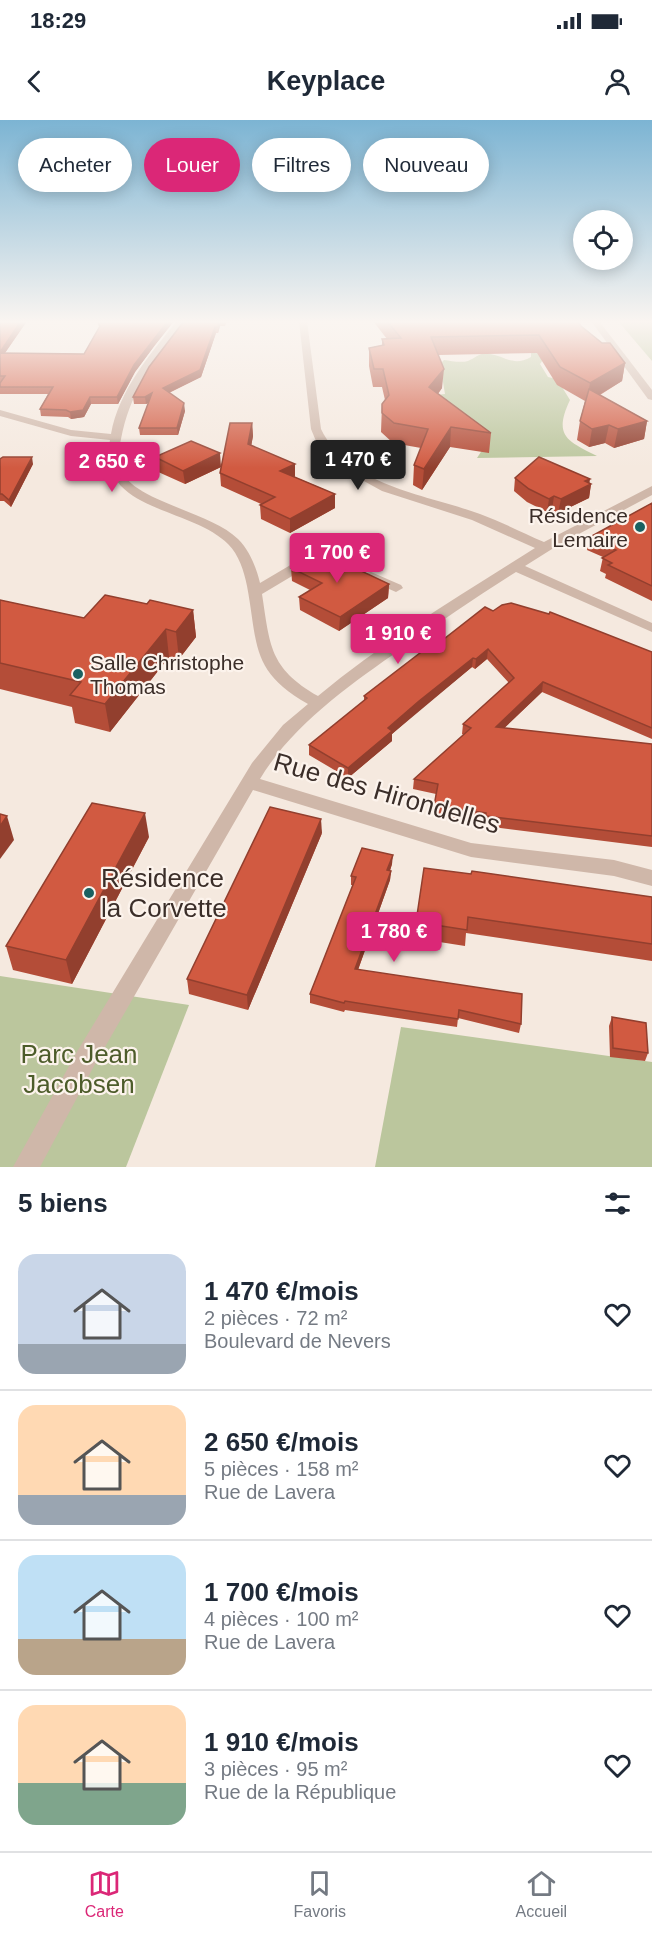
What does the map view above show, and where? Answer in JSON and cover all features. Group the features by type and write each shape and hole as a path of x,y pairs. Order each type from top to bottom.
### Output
{"street":[{"path":"146,370 134,386 115,437 113,462 121,481 139,495 204,522 231,540 244,558 255,592 267,660 288,685 318,703"},
{"path":"309,370 316,429 324,446 335,457 357,473 386,488 476,517 545,547"},
{"path":"632,370 652,397"},
{"path":"0,413 63,432 115,437"},
{"path":"26,1167 86,1058 249,782 278,742 318,703 432,620 545,547 652,490"},
{"path":"255,592 322,553"},
{"path":"514,566 652,628"},
{"path":"354,568 396,588"},
{"name":"Rue des Hirondelles","path":"249,782 471,850 614,868 652,878"}],"green space":[{"path":"441,370 544,370 548,377 557,379 570,400 563,422 566,436 578,446 597,456 477,458 486,444 427,396 445,394"},
{"name":"Parc Jean Jacobsen","path":"0,976 189,1005 126,1167 0,1167"},
{"path":"401,1027 652,1062 652,1167 375,1167"}],"building":[{"path":"0,370 131,370 117,397 90,397 83,410 70,412 40,409 53,387 0,387 5,376 0,376"},
{"path":"147,370 200,370 163,388 184,403 177,428 139,428 152,393 145,397 133,397"},
{"path":"383,370 443,370 429,387 491,433 451,427 424,469 414,465 428,429 394,423 382,413 382,404 389,395"},
{"path":"565,370 613,370 590,383"},
{"path":"589,389 647,421 618,429 609,425 592,429 580,421"},
{"path":"230,423 252,423 248,444 295,464 280,471 335,494 290,519 260,505 275,497 220,473"},
{"path":"191,441 220,453 183,471 155,457"},
{"path":"3,457 32,457 9,500 0,494 0,459"},
{"path":"539,457 590,479 585,481 591,484 561,499 554,496 549,499 529,489 515,478"},
{"path":"652,503 652,586 608,565 612,563 602,558 616,550 590,537"},
{"path":"319,551 389,584 340,617 299,597 322,583 291,568"},
{"path":"105,595 147,604 150,600 193,610 176,632 166,629 105,704 70,695 81,682 0,663 0,600 84,618"},
{"path":"511,603 549,614 550,612 652,652 652,728 543,682 496,727 652,744 652,836 486,816 486,813 434,806 438,784 414,779 471,728 463,724 514,678 488,649 476,659 473,658 419,701 388,728 392,731 348,768 309,745 367,698 364,696 437,640 440,642 485,607 493,611 502,605"},
{"name":"Résidence la Corvette","path":"92,803 145,813 66,960 6,946"},
{"path":"270,807 321,819 247,995 187,979"},
{"path":"0,814 7,816 0,826"},
{"path":"362,848 393,855 387,870 391,871 355,969 522,994 521,1024 459,1010 458,1019 345,1001 344,1003 310,994 356,877 351,876"},
{"path":"424,868 471,874 472,871 652,897 652,944 468,917 467,930 416,922"},
{"path":"612,1017 646,1023 648,1053 613,1048"}],"place":[{"name":"Résidence Lemaire","path":"640,527"},
{"name":"Salle Christophe Thomas","path":"78,674"},
{"name":"Résidence la Corvette","path":"89,893"}]}
